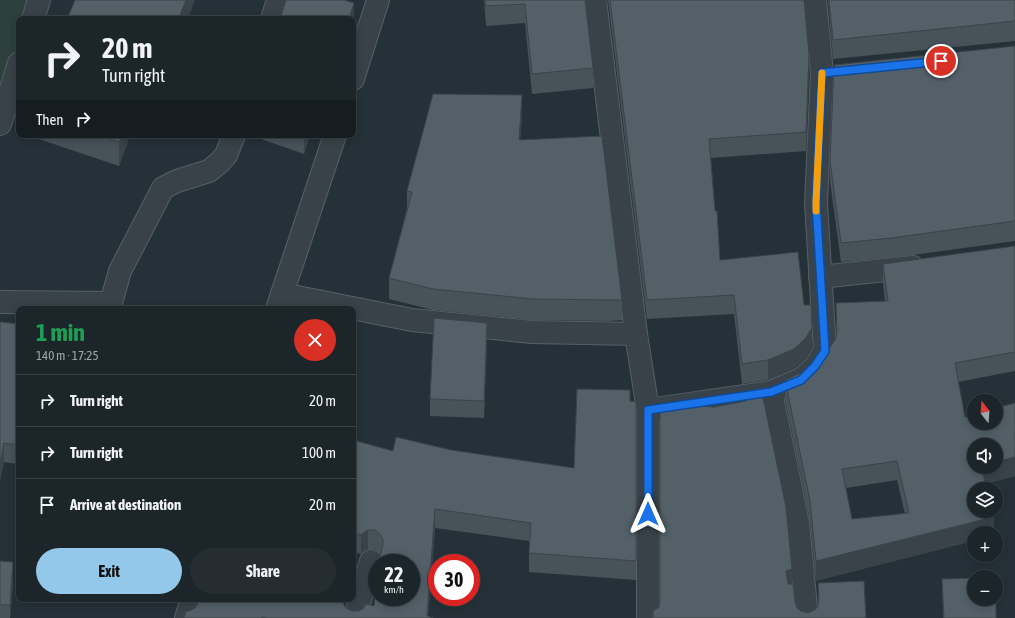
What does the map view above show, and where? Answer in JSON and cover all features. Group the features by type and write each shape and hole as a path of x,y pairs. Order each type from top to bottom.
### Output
{"street":[{"path":"34,16 39,0"},
{"path":"273,16 278,0"},
{"path":"356,70 378,0"},
{"path":"594,0 636,334 648,410 648,618"},
{"path":"648,410 771,392 801,380 815,366 825,351 816,202 822,73 815,0"},
{"path":"822,73 845,71"},
{"path":"0,124 16,73"},
{"path":"0,302 111,303 120,271 162,188 177,181 209,171 226,156 233,138"},
{"path":"309,306 280,302 334,138"},
{"path":"820,277 892,270 929,264"},
{"path":"356,312 412,320 532,332 636,334"},
{"path":"771,392 798,524 807,618"},
{"path":"355,618 368,572"},
{"path":"186,618 191,602"}],"green space":[{"path":"0,0 50,0 46,16 16,16 16,100 4,132 0,135"}],"building":[{"path":"75,0 186,0 180,16 68,16"},
{"path":"286,0 344,0 354,3 350,16 281,16"},
{"path":"485,0 585,0 593,68 532,74 525,4 486,6"},
{"path":"610,0 804,0 809,54 806,132 709,139 715,211 717,211 720,260 798,252 804,305 811,305 812,328 805,339 794,349 768,360 742,364 734,295 647,300"},
{"path":"829,0 1015,0 1015,21 833,40"},
{"path":"1015,46 1015,221 891,238 841,243 830,161 834,65"},
{"path":"433,94 522,95 519,140 602,136 622,300 533,299 433,289 389,278 412,192 407,191"},
{"path":"106,138 121,138 119,142"},
{"path":"1015,246 1015,352 955,363 965,417 967,416 967,430 1003,430 1003,406 1015,403 1015,457 1003,460 1003,438 967,438 967,474 983,474 985,482 967,482 967,518 990,518 816,561 810,501 785,380 809,369 826,354 836,338 836,303 888,301 883,264","holes":["897,461 909,513 852,519 842,469"]},
{"path":"434,318 487,323 484,401 430,399"},
{"path":"0,322 16,324 16,445 4,443 0,464"},
{"path":"761,388 786,507 792,569 786,571 788,584 793,584 797,608 808,613 815,610 818,606 819,599 818,583 864,581 866,618 653,618 653,611 659,607 660,600 660,404 714,407 746,401 745,391"},
{"path":"577,389 630,390 630,401 636,402 636,561 529,553 531,523 435,509 432,554 428,554 427,616 433,618 184,618 186,611 195,608 198,602 343,602 346,608 352,611 363,609 366,604 368,606 420,606 420,554 380,554 383,539 380,534 375,530 368,530 361,535 356,534 356,441 393,451 396,437 451,450 574,468"},
{"path":"0,561 13,562 10,605 0,605"},
{"path":"967,578 967,606 996,606 996,618 944,618 942,579"}],"slow traffic":[{"path":"816,211 822,73"}],"route":[{"path":"648,514 648,410 771,392 801,380 815,366 825,351 816,202 822,73 941,61"}]}
